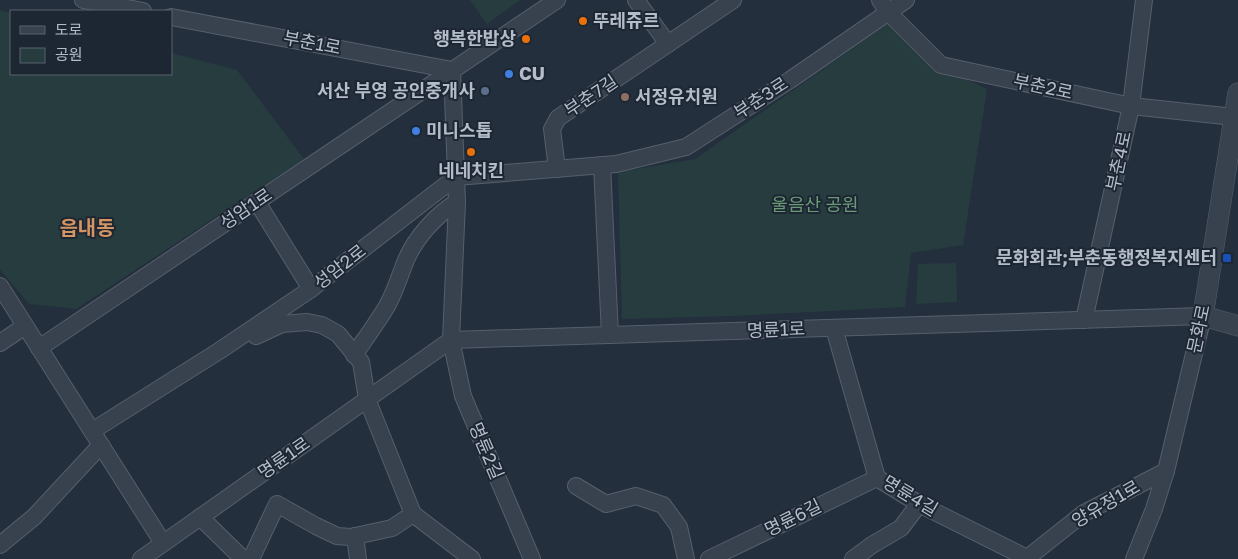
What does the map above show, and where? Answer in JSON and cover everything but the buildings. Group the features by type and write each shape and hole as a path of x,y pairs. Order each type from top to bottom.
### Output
{"street":[{"path":"83,0 138,10"},
{"path":"451,340 457,202 452,70 557,0"},
{"path":"636,0 668,44"},
{"name":"부춘7길","path":"557,169 552,129 558,118 733,0"},
{"name":"부춘3로","path":"456,177 616,164 686,147 790,80 884,6 906,0"},
{"name":"부춘4로","path":"1084,320 1131,106 1144,0"},
{"name":"부춘2로","path":"884,6 942,65 1131,106 1234,117"},
{"name":"부춘1로","path":"172,17 452,70"},
{"name":"성암1로","path":"40,348 452,70"},
{"name":"문화로","path":"1134,559 1166,471 1203,316 1238,93"},
{"path":"602,165 610,335"},
{"name":"성암2로","path":"92,431 219,351 311,289 456,177"},
{"path":"257,202 311,289"},
{"path":"457,202 444,210 420,237 407,258 387,306 354,354 361,362 367,399 413,514 472,559"},
{"path":"0,286 163,543"},
{"path":"1203,316 1238,326"},
{"name":"명륜1로","path":"141,559 451,340 1203,316"},
{"name":"성암2로","path":"219,351 282,324 307,322 322,325 338,334 354,354"},
{"path":"0,343 25,326"},
{"name":"명륜4길","path":"834,328 877,478 920,504 1027,558"},
{"name":"명륜2길","path":"451,340 463,396 532,559"},
{"path":"0,545 34,517 101,445"},
{"name":"양유정1로","path":"1027,558 1084,513 1166,471"},
{"name":"명륜6길","path":"709,559 877,478"},
{"path":"576,486 606,504 636,496 663,505 679,527 686,559"},
{"name":"명륜1로","path":"250,559 277,504 337,536 355,536 392,528 413,514"},
{"path":"853,559 901,528 920,504"},
{"path":"200,517 243,559"},
{"path":"355,536 358,559"}],"green space":[{"path":"470,0 520,0 487,24"},
{"path":"0,10 10,13 10,75 172,75 172,53 237,70 304,159 76,309 29,304 0,270"},
{"name":"울음산 공원","path":"892,21 934,64 987,89 963,245 911,253 905,307 734,316 622,319 618,172 695,159"},
{"path":"956,263 957,302 916,304 918,264"}],"place":[{"name":"뚜레쥬르","path":"583,21"},
{"name":"행복한밥상","path":"526,39"},
{"name":"CU","path":"509,74"},
{"name":"서산 부영 공인중개사","path":"485,91"},
{"name":"서정유치원","path":"625,97"},
{"name":"미니스톱","path":"416,131"},
{"name":"네네치킨","path":"471,152"},
{"name":"문화회관;부춘동행정복지센터","path":"1227,258"}],"district":[{"name":"읍내동","path":"87,228"}]}
